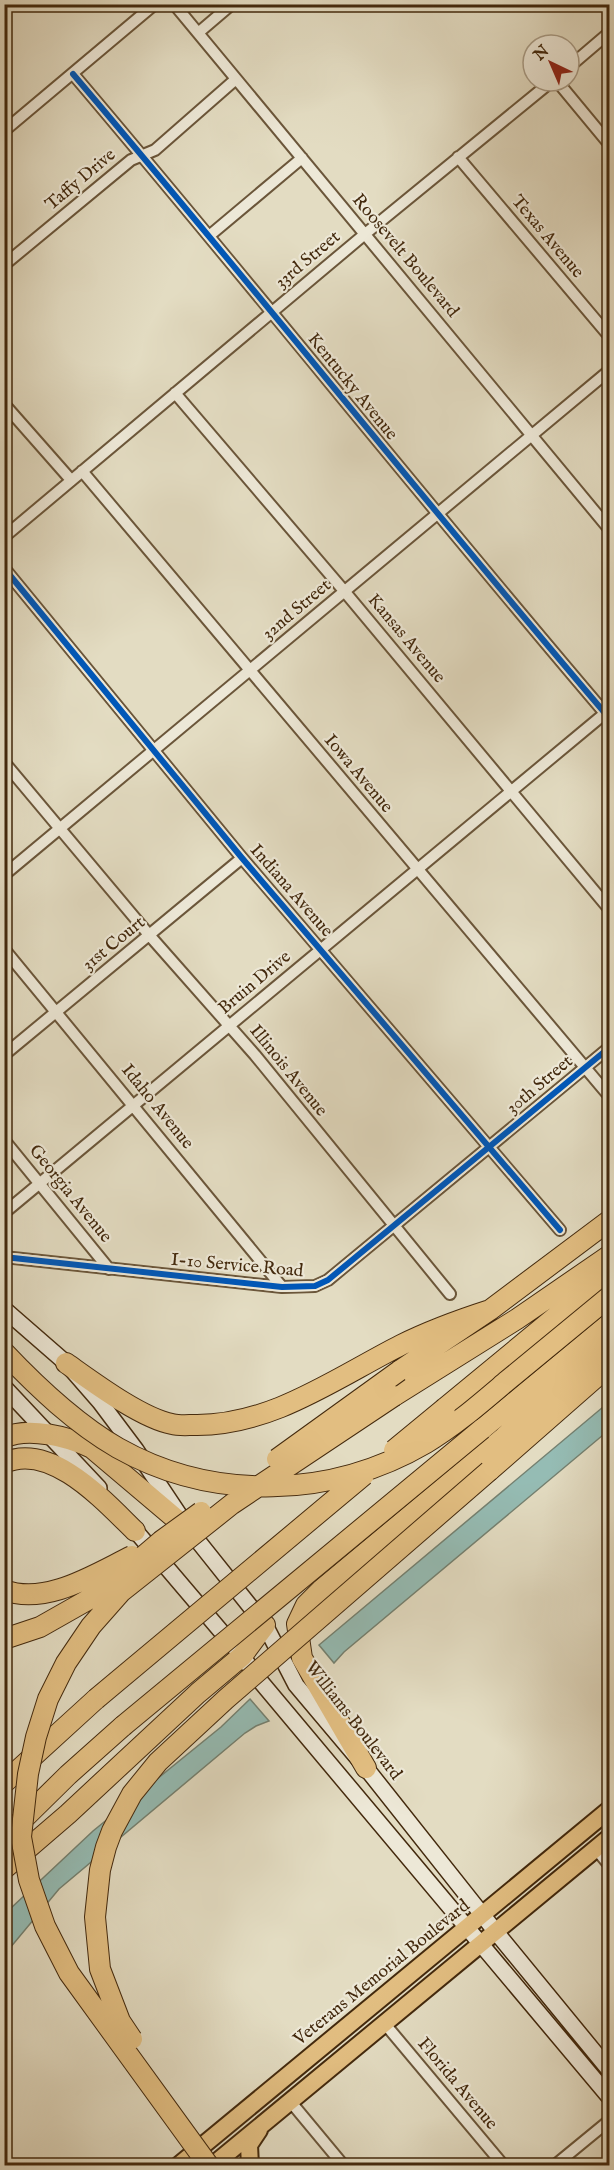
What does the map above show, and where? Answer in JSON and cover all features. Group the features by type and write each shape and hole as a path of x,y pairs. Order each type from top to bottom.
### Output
{"highway":[{"path":"4,1640 40,1627 100,1593 161,1541 399,1371 490,1310 609,1220"},
{"path":"217,2163 69,1973 45,1926 29,1880 21,1837 28,1774 36,1737 48,1699 66,1664 91,1626 121,1592 232,1504 393,1396 517,1319 609,1255"},
{"path":"4,1783 96,1699 609,1272"},
{"path":"4,1352 48,1395 91,1431 119,1449 161,1468 198,1479 239,1486 302,1485 360,1473 391,1461 427,1442 462,1419 609,1296"},
{"path":"66,1363 111,1394 172,1425 212,1425 264,1414 330,1384 401,1345 451,1323 490,1310"},
{"path":"4,1838 68,1775 123,1726 609,1323"},
{"path":"366,1768 302,1658 297,1624 306,1605 502,1439 609,1340"},
{"path":"217,2163 120,2021 100,1969 95,1917 100,1870 116,1823 132,1794 158,1762 226,1699 609,1365"},
{"path":"4,1438 11,1435 48,1433 76,1440 92,1448 190,1531"},
{"path":"4,1463 25,1458 50,1463 91,1488 135,1530"},
{"path":"4,1590 22,1595 45,1593 70,1586 161,1541"},
{"path":"4,1869 242,1656 265,1625"},
{"path":"198,1693 234,1674 245,1674 261,1682"}],"main road":[{"name":"Williams Boulevard","path":"4,1310 66,1363 100,1402 190,1531 265,1625 296,1685 366,1768 609,2071"},
{"path":"4,1386 85,1472 135,1530 609,2098"},
{"name":"Veterans Memorial Boulevard","path":"178,2166 195,2155 609,1809"},
{"path":"217,2163 609,1837"},
{"path":"337,2063 357,2032 387,2007 389,2000 386,1995"},
{"path":"250,2166 249,2145 264,2123"},
{"path":"195,2155 217,2163 239,2166"}],"street":[{"path":"4,131 155,4"},
{"name":"Roosevelt Boulevard","path":"174,4 609,530"},
{"path":"198,33 232,4"},
{"path":"581,56 609,32"},
{"name":"Kentucky Avenue","path":"73,74 437,514 608,714"},
{"name":"Taffy Drive","path":"4,265 131,160 155,150 236,79"},
{"name":"33rd Street","path":"4,537 365,234 537,93"},
{"path":"567,93 609,145"},
{"name":"Texas Avenue","path":"458,157 609,338"},
{"path":"209,236 302,158"},
{"name":"32nd Street","path":"4,875 609,370"},
{"name":"Kansas Avenue","path":"175,393 345,592 609,910"},
{"path":"4,404 71,480"},
{"name":"Iowa Avenue","path":"82,471 609,1097"},
{"name":"Indiana Avenue","path":"4,568 242,858 560,1230"},
{"name":"Bruin Drive","path":"4,1213 608,714"},
{"name":"Illinois Avenue","path":"4,762 150,936 229,1025 450,1294"},
{"name":"31st Court","path":"4,1055 242,858"},
{"name":"Idaho Avenue","path":"4,949 282,1287"},
{"name":"30th Street","path":"490,1147 609,1047"},
{"name":"Georgia Avenue","path":"4,1140 109,1269"},
{"name":"I-10 Service Road","path":"4,1257 282,1287 315,1286 328,1280 490,1147"},
{"path":"596,1849 609,1866"},
{"name":"Florida Avenue","path":"386,2024 504,2166"},
{"path":"290,2101 344,2166"},
{"path":"554,2166 609,2120"}],"water":[{"path":"609,1402 609,1430 344,1652 334,1663 319,1645"},
{"path":"250,1699 269,1721 245,1733 59,1889 5,1954 5,1915 10,1909 93,1831 221,1727"}],"cycle path":[{"path":"73,74 610,719"},
{"path":"4,568 242,858 560,1230"},
{"path":"4,1257 282,1287 315,1286 328,1280 610,1047"}]}
